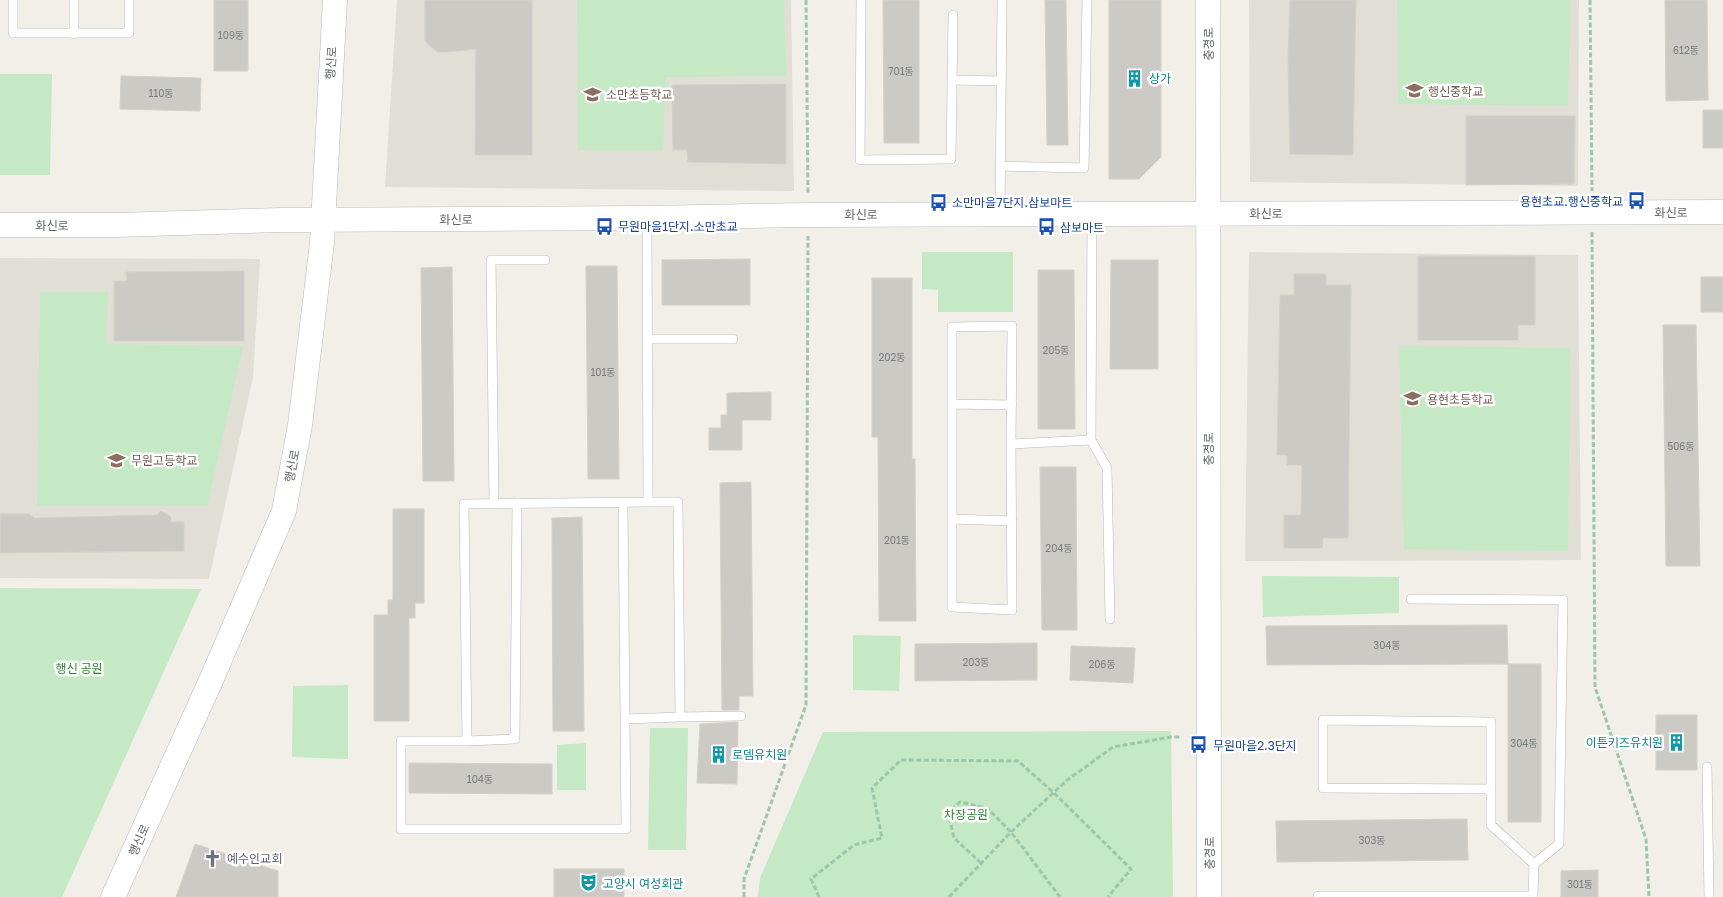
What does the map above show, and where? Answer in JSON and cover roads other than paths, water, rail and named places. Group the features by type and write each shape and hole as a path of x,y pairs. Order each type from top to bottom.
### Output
{"main road":[{"name":"행신로","path":"114,897 284,512 300,425 323,220 335,0"},
{"name":"충경로","path":"1208,0 1210,897"},
{"name":"화신로","path":"0,225 1000,214 1723,212"}],"lane":[{"path":"13,0 13,33 74,34 129,33 129,0"},
{"path":"74,0 74,34"},
{"path":"861,0 860,160 951,159 953,15"},
{"path":"1000,214 1002,0"},
{"path":"1000,166 1084,168 1087,0"},
{"path":"953,80 1001,81"},
{"path":"1092,214 1091,440 1107,468 1110,619"},
{"path":"647,218 648,502"},
{"path":"494,504 491,260 545,260"},
{"path":"952,326 1012,326 1012,405 1012,610 952,607 952,326"},
{"path":"648,339 733,339"},
{"path":"952,404 1012,405"},
{"path":"1011,444 1091,440"},
{"path":"466,741 464,504 678,502 680,717"},
{"path":"517,504 515,739 401,741 401,829 626,829 623,503"},
{"path":"952,519 1012,521"},
{"path":"1411,599 1563,600 1559,844 1534,864"},
{"path":"625,719 741,716"},
{"path":"1318,897 1534,897 1534,864 1491,825 1491,789 1491,722 1324,720 1323,788 1491,789"},
{"path":"1707,767 1709,897"}],"place":[{"name":"상가","path":"1135,78"},
{"name":"행신중학교","path":"1414,91"},
{"name":"소만초등학교","path":"592,94"},
{"name":"용현초교.행신중학교","path":"1637,201"},
{"name":"소만마을7단지.삼보마트","path":"938,202"},
{"name":"무원마을1단지.소만초교","path":"604,226"},
{"name":"삼보마트","path":"1046,227"},
{"name":"용현초등학교","path":"1413,399"},
{"name":"무원고등학교","path":"117,460"},
{"name":"이튼키즈유치원","path":"1677,742"},
{"name":"무원마을2.3단지","path":"1199,745"},
{"name":"로뎀유치원","path":"718,754"},
{"name":"예수인교회","path":"213,858"},
{"name":"고양시 여성회관","path":"589,883"}],"park label":[{"name":"행신 공원","path":"79,668"},
{"name":"차장공원","path":"966,814"}]}
